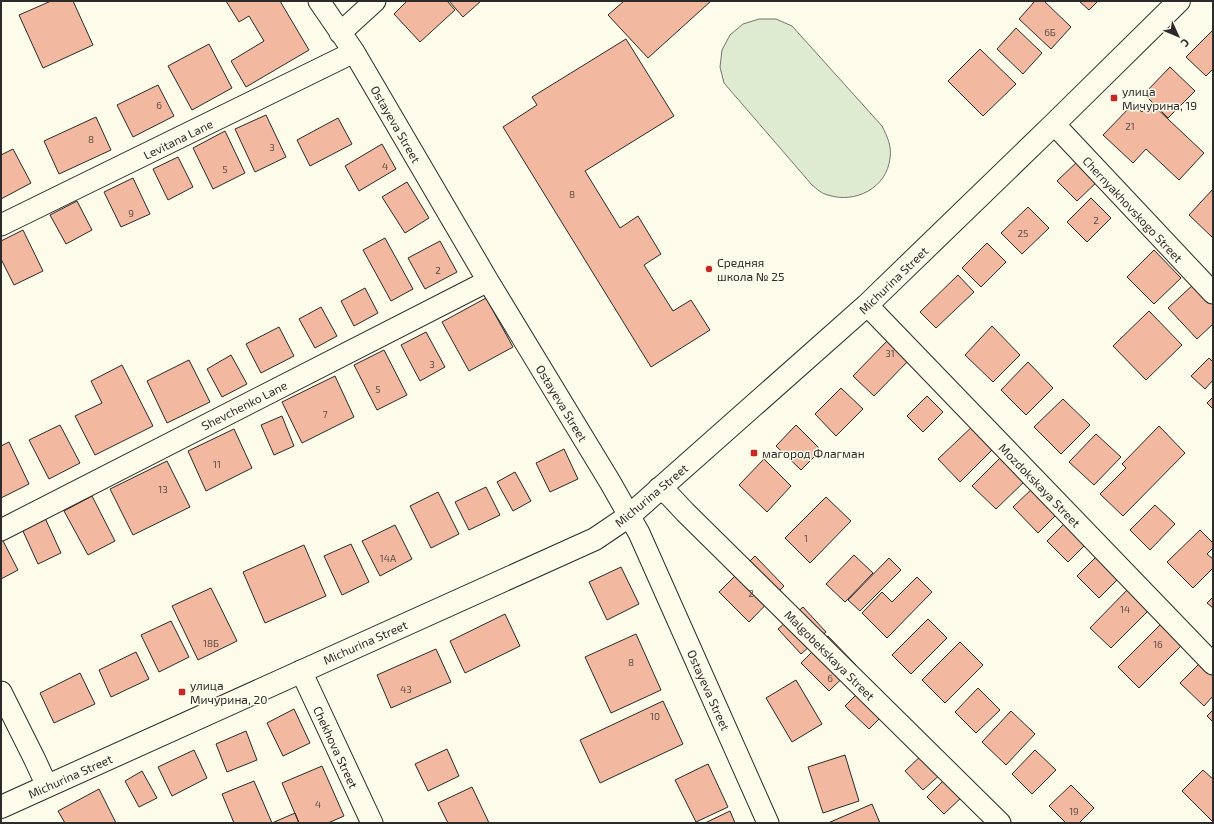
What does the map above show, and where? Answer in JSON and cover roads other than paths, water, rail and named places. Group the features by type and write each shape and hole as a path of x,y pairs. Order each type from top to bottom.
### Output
{"street":[{"name":"Ostayeva Street","path":"319,1 354,52 488,281 610,482 645,545 768,823"},
{"path":"340,33 376,1"},
{"name":"Michurina Street","path":"1,807 595,540 629,516 867,305 1179,1"},
{"name":"Levitana Lane","path":"1,225 354,52"},
{"name":"Chernyakhovskogo Street","path":"1054,124 1213,293"},
{"name":"Shevchenko Lane","path":"1,530 488,281"},
{"name":"Mozdokskaya Street","path":"867,305 1213,664"},
{"name":"Malgobekskaya Street","path":"660,488 670,496 1000,823"},
{"name":"Chekhova Street","path":"301,671 372,823"},
{"path":"1,692 47,786"}],"place":[{"name":"улица Мичурина, 19","path":"1114,98"},
{"name":"Средняя школа № 25","path":"709,269"},
{"name":"магород Флагман","path":"754,453"},
{"name":"улица Мичурина, 20","path":"182,692"}]}
